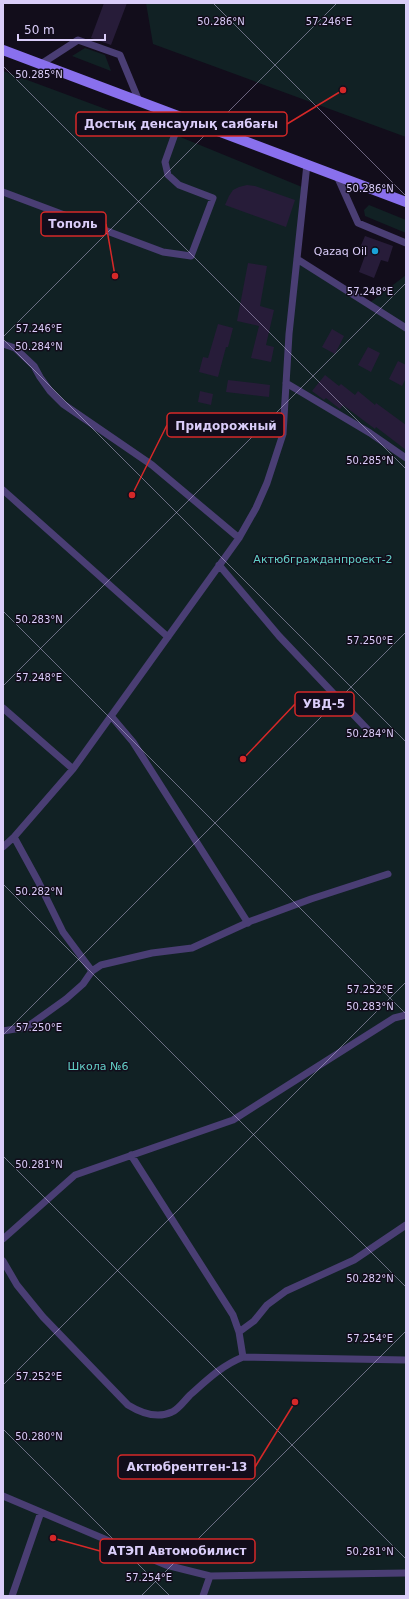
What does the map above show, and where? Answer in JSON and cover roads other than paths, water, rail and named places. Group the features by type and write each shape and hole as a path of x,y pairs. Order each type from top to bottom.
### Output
{"main road":[{"path":"3,50 406,202"}],"lane":[{"path":"41,64 78,40 120,55 139,101"},
{"path":"3,192 163,252 191,256 213,198 179,185 168,175 165,162 181,117"},
{"path":"3,847 14,838 74,769 239,538 256,508 267,483 283,434 289,334 307,164"},
{"path":"338,176 358,223 406,243"},
{"path":"297,259 406,328"},
{"path":"3,344 15,348 34,366 40,378 63,404 152,465 239,538"},
{"path":"286,383 370,433 406,458"},
{"path":"3,490 168,637"},
{"path":"219,565 279,636 368,730"},
{"path":"3,708 74,769"},
{"path":"111,716 133,742 248,923"},
{"path":"14,838 38,881 63,932 92,971"},
{"path":"3,1031 27,1027 66,999 83,984 92,971 101,965 152,953 192,948 248,923 311,899 388,874"},
{"path":"3,1239 75,1175 233,1120 394,1018 406,1015"},
{"path":"131,1155 233,1315 239,1332 243,1357"},
{"path":"239,1332 254,1321 267,1305 286,1291 354,1260 406,1225"},
{"path":"3,1261 17,1285 43,1317 128,1405 140,1412 155,1415 172,1412 214,1373 228,1363 243,1357 406,1360"},
{"path":"3,1496 166,1564 210,1576 406,1573"},
{"path":"12,1596 41,1512"},
{"path":"204,1596 210,1576"}],"place":[{"name":"Достық денсаулық саябағы","path":"343,90"},
{"name":"Qazaq Oil","path":"375,251"},
{"name":"Тополь","path":"115,276"},
{"name":"Придорожный","path":"132,495"},
{"name":"УВД-5","path":"243,759"},
{"name":"Актюбрентген-13","path":"295,1402"},
{"name":"АТЭП Автомобилист","path":"53,1538"}],"park label":[{"name":"Актюбгражданпроект-2","path":"323,559"},
{"name":"Школа №6","path":"98,1066"}]}
